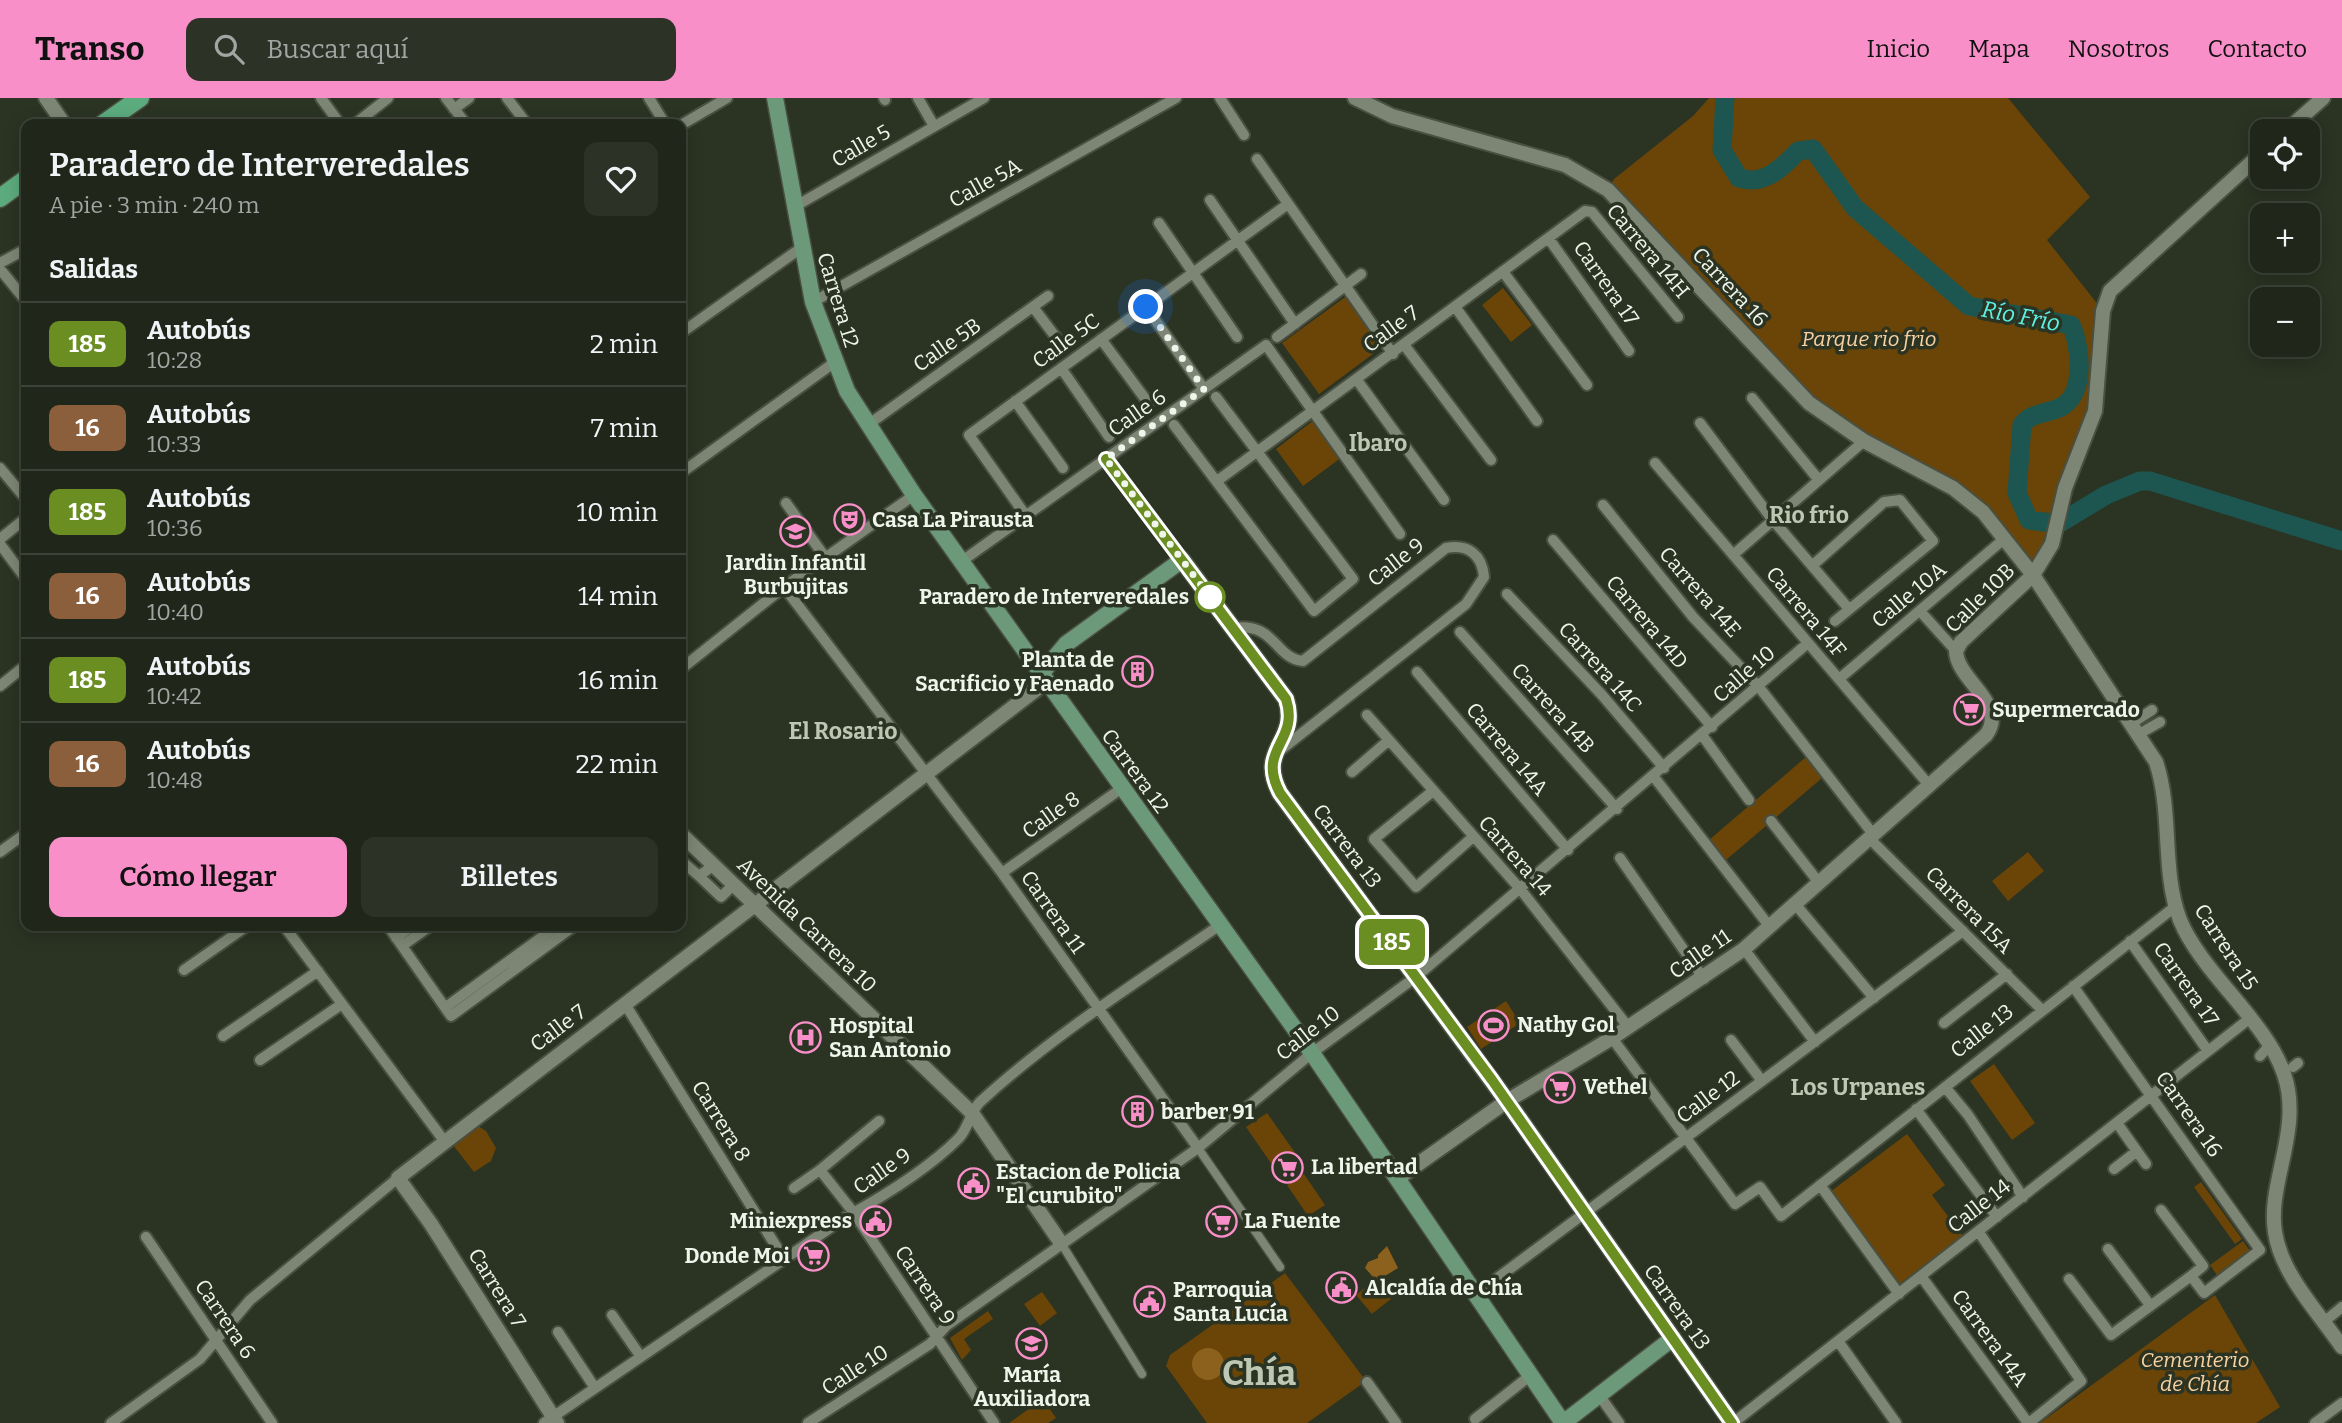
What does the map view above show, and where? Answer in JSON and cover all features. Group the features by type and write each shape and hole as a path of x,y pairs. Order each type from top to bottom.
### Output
{"main road":[{"path":"110,119 140,98"},
{"name":"Carrera 12","path":"775,98 813,302 848,391 914,495 1311,1053 1563,1423"},
{"path":"0,198 21,183"},
{"path":"1182,560 1282,692 1289,707 1288,728 1273,756"},
{"name":"Calle 7","path":"1044,678 1066,644 1182,560"},
{"name":"Carrera 13","path":"1273,756 1272,778 1280,793 1417,976 1587,1212 1732,1423"},
{"path":"1563,1423 1673,1338"}],"street":[{"path":"321,98 336,119"},
{"path":"361,119 388,98"},
{"path":"446,98 462,119"},
{"path":"454,108 469,98"},
{"path":"507,98 523,119"},
{"path":"649,98 662,119"},
{"path":"686,122 727,98"},
{"path":"918,98 934,126"},
{"name":"Calle 5","path":"794,207 984,98"},
{"name":"Calle 5A","path":"813,302 1176,98"},
{"path":"1220,98 1244,135"},
{"name":"Carrera 16","path":"1355,98 1392,116 1555,161 1599,184 1625,206 1809,402 1864,441 1969,499 2034,575"},
{"path":"2299,119 2323,98"},
{"path":"51,100 61,119"},
{"path":"1257,159 1393,354"},
{"name":"Calle 10B","path":"1956,651 1961,642 2034,575 2047,555 2056,532 2060,508 2095,411 2103,311 2110,291 2250,164"},
{"path":"1210,201 1295,324"},
{"name":"Calle 5C","path":"1026,516 969,435 1287,204"},
{"name":"Calle 7","path":"1217,481 1589,210"},
{"name":"Carrera 14H","path":"1589,210 1678,317"},
{"path":"1159,223 1237,337"},
{"name":"Carrera 17","path":"1549,239 1629,351"},
{"path":"686,329 801,248"},
{"path":"0,263 21,252"},
{"path":"0,269 21,295"},
{"path":"1504,273 1587,385"},
{"path":"1277,337 1362,274"},
{"name":"Calle 5B","path":"869,424 1048,296"},
{"path":"1033,307 1061,344"},
{"path":"1146,307 1204,389"},
{"path":"1456,308 1537,421"},
{"path":"1101,339 1149,404"},
{"name":"Calle 6","path":"962,561 1266,345 1314,411"},
{"path":"1405,346 1491,460"},
{"path":"686,469 835,362"},
{"path":"1060,368 1109,438"},
{"path":"1357,380 1444,500"},
{"path":"1174,425 1314,611 1353,581 1216,397"},
{"path":"1752,398 1818,479"},
{"path":"1015,401 1063,468"},
{"path":"1314,411 1400,534"},
{"path":"1700,423 1772,519 1849,609"},
{"path":"1733,555 1864,441"},
{"path":"1106,459 1182,560"},
{"name":"Carrera 14F","path":"1655,463 1929,785"},
{"path":"0,468 21,493"},
{"path":"686,664 784,587 914,495"},
{"path":"1813,565 1884,502 1895,498 1900,500 1933,541 1835,621"},
{"path":"786,503 825,557"},
{"name":"Carrera 14E","path":"1603,505 1693,617 1759,687 1871,836"},
{"path":"21,522 0,541 21,572"},
{"name":"Calle 10A","path":"1839,679 2004,539"},
{"name":"Carrera 14D","path":"1553,540 1712,727"},
{"name":"Calle 9","path":"1233,628 1253,628 1263,632 1292,659 1303,661 1446,548 1460,546 1470,550 1483,566 1485,577 1466,604 1273,756"},
{"name":"Carrera 15","path":"2034,575 2156,762 2164,787 2176,905 2187,933 2249,1019 2264,1051 2284,1072 2290,1115 2275,1215 2279,1248 2342,1347"},
{"name":"Carrera 11","path":"784,587 1002,873 1280,1266"},
{"name":"Carrera 14C","path":"1507,594 1602,695 1664,768"},
{"path":"1920,611 1956,651"},
{"name":"Carrera 14B","path":"1460,632 1617,809"},
{"name":"Calle 10","path":"808,1423 937,1337 946,1326 1198,1148 1311,1053 1417,976 1521,890 1808,643"},
{"name":"Calle 11","path":"1397,1179 1507,1101 1704,979 1744,949 1986,735 1993,722 1991,711 1959,664 1956,651"},
{"path":"0,686 21,669"},
{"name":"Carrera 14A","path":"1417,672 1568,850"},
{"name":"Calle 7","path":"111,1423 178,1376 218,1341 250,1300 398,1178 927,773 1044,678"},
{"path":"2135,729 2152,710"},
{"name":"Carrera 14","path":"1367,715 1521,890 1629,1027"},
{"path":"2135,729 2160,722"},
{"path":"1702,736 1748,800"},
{"path":"1352,772 1389,740"},
{"path":"1654,777 1770,927"},
{"name":"Calle 8","path":"1002,873 1122,788"},
{"path":"1433,791 1374,839 1416,887 1473,837"},
{"path":"1772,821 1820,884"},
{"name":"Carrera 15A","path":"1871,836 2042,1010"},
{"path":"0,852 21,837"},
{"name":"Avenida Carrera 10","path":"686,839 972,1114 1061,1243"},
{"path":"1620,858 1704,979"},
{"path":"686,865 721,897 734,884"},
{"path":"699,876 714,865"},
{"path":"1796,905 1874,998"},
{"name":"Calle 13","path":"1687,1137 1735,1204 1760,1186 1781,1216 2176,905"},
{"name":"Calle 9","path":"551,1421 594,1388 784,1259 854,1213 872,1205 955,1142 970,1124 978,1104 999,1086 1097,1010 1220,925"},
{"path":"184,970 240,931"},
{"path":"288,931 444,1142"},
{"path":"391,931 448,1011"},
{"path":"399,942 408,931"},
{"path":"399,942 420,931"},
{"path":"448,1011 552,931"},
{"path":"448,1011 567,931"},
{"name":"Calle 12","path":"1476,1294 1963,931"},
{"name":"Carrera 17","path":"2130,941 2208,1051"},
{"path":"1744,949 1815,1042"},
{"path":"223,1036 318,971"},
{"path":"1944,1023 2007,974"},
{"name":"Carrera 16","path":"2073,986 2260,1250"},
{"path":"260,1060 342,1004"},
{"name":"Carrera 8","path":"625,1004 784,1259"},
{"name":"Calle 14","path":"1732,1423 2249,1019"},
{"path":"1612,1038 1687,1137"},
{"path":"1731,1040 1762,1081"},
{"path":"1945,1087 1968,1115 2023,1197"},
{"path":"1916,1110 1997,1217"},
{"name":"Calle 9","path":"794,1188 879,1121"},
{"path":"2117,1123 2146,1164"},
{"path":"2114,1169 2137,1151"},
{"name":"Carrera 9","path":"820,1170 854,1213 994,1423"},
{"name":"Carrera 7","path":"398,1178 431,1224 551,1421"},
{"path":"1820,1185 1899,1294"},
{"path":"2069,1279 2111,1335 2191,1276 2203,1266 2161,1210"},
{"path":"1979,1231 2081,1381 2028,1423"},
{"name":"Carrera 6","path":"146,1237 272,1423"},
{"path":"1061,1243 1142,1374"},
{"path":"2191,1276 2204,1293 2260,1250 2279,1248"},
{"path":"2108,1249 2150,1305"},
{"name":"Carrera 14A","path":"1921,1276 2028,1423"},
{"path":"2325,1321 2342,1307"},
{"path":"612,1315 641,1357"},
{"path":"558,1332 594,1388"},
{"path":"1838,1341 1896,1423"},
{"path":"1475,1419 1531,1375"},
{"path":"1367,1382 1396,1423"},
{"path":"1599,1395 1619,1423"},
{"path":"2315,1423 2338,1406 2342,1419"}],"green space":[{"name":"Parque rio frio","path":"1709,98 2008,98 2090,197 2047,240 2103,311 2098,400 2033,575 1983,512 1837,424 1608,190 1614,179 1693,116"},
{"path":"1503,288 1532,325 1511,342 1482,305"},
{"path":"1348,295 1385,345 1319,394 1282,343"},
{"path":"1314,420 1342,457 1303,486 1276,449"},
{"path":"1806,757 1822,778 1726,860 1709,840"},
{"path":"2028,852 2044,871 2008,901 1992,881"},
{"name":"Nathy Gol","path":"1506,1001 1520,1023 1481,1049 1467,1027"},
{"path":"1994,1064 2035,1123 2012,1140 1970,1081"},
{"path":"1267,1113 1296,1154 1275,1169 1246,1127"},
{"path":"478,1126 486,1131 496,1148 491,1161 474,1172 453,1145"},
{"path":"1907,1134 1945,1185 1932,1195 1963,1236 1899,1284 1830,1192"},
{"path":"1304,1174 1325,1205 1308,1216 1287,1185"},
{"path":"2201,1182 2242,1239 2235,1244 2194,1187"},
{"path":"2243,1241 2250,1251 2217,1275 2210,1265"},
{"path":"1285,1273 1363,1377 1362,1384 1307,1423 1207,1423 1166,1366 1170,1355"},
{"path":"1370,1276 1373,1277 1376,1287 1381,1289 1389,1282 1397,1294 1372,1314 1356,1295 1373,1281"},
{"path":"1042,1292 1057,1313 1040,1326 1024,1304"},
{"name":"Cementerio de Chía","path":"2215,1295 2280,1407 2256,1423 2040,1423"},
{"path":"988,1311 993,1319 964,1339 971,1350 962,1360 950,1338"},
{"path":"1043,1399 1056,1418 1048,1423 1009,1423"}],"shaded area":[{"path":"1387,1246 1398,1268 1385,1276 1389,1282 1381,1289 1376,1287 1373,1277 1365,1268 1368,1262 1378,1258"},
{"path":"1208,1348 1219,1353 1224,1364 1219,1375 1208,1380 1197,1375 1192,1364 1197,1353"}],"waterway":[{"name":"Río Frío","path":"1725,98 1722,150 1739,178 1757,180 1772,174 1798,151 1813,149 1855,208 1969,306 2071,325 2079,357 2075,392 2061,407 2035,415 2022,425 2017,493 2029,520 2058,524 2106,495 2140,481 2150,481 2342,541"}],"bus line":[{"name":"185","path":"1106,459 1286,699 1290,716 1288,728 1273,756 1271,772 1280,793 1401,954 1587,1212 1732,1423"}],"place":[{"name":"Casa La Pirausta","path":"849,520"},
{"name":"Jardin Infantil Burbujitas","path":"796,531"},
{"name":"Paradero de Interveredales","path":"1210,597"},
{"name":"Planta de Sacrificio y Faenado","path":"1137,672"},
{"name":"Supermercado","path":"1969,710"},
{"name":"Nathy Gol","path":"1494,1025"},
{"name":"Hospital San Antonio","path":"806,1038"},
{"name":"Vethel","path":"1560,1087"},
{"name":"barber 91","path":"1138,1112"},
{"name":"La libertad","path":"1288,1167"},
{"name":"Estacion de Policia \"El curubito\"","path":"973,1184"},
{"name":"Miniexpress","path":"875,1221"},
{"name":"La Fuente","path":"1221,1221"},
{"name":"Donde Moi","path":"813,1256"},
{"name":"Alcaldía de Chía","path":"1342,1288"},
{"name":"Parroquia Santa Lucía","path":"1150,1302"},
{"name":"María Auxiliadora","path":"1032,1343"}],"district":[{"name":"Ibaro","path":"1378,443"},
{"name":"Rio frio","path":"1809,515"},
{"name":"El Rosario","path":"843,731"},
{"name":"Los Urpanes","path":"1858,1087"},
{"name":"Chía","path":"1259,1373"}],"route":[{"path":"1146,307 1204,389 1106,459 1210,597"}]}
